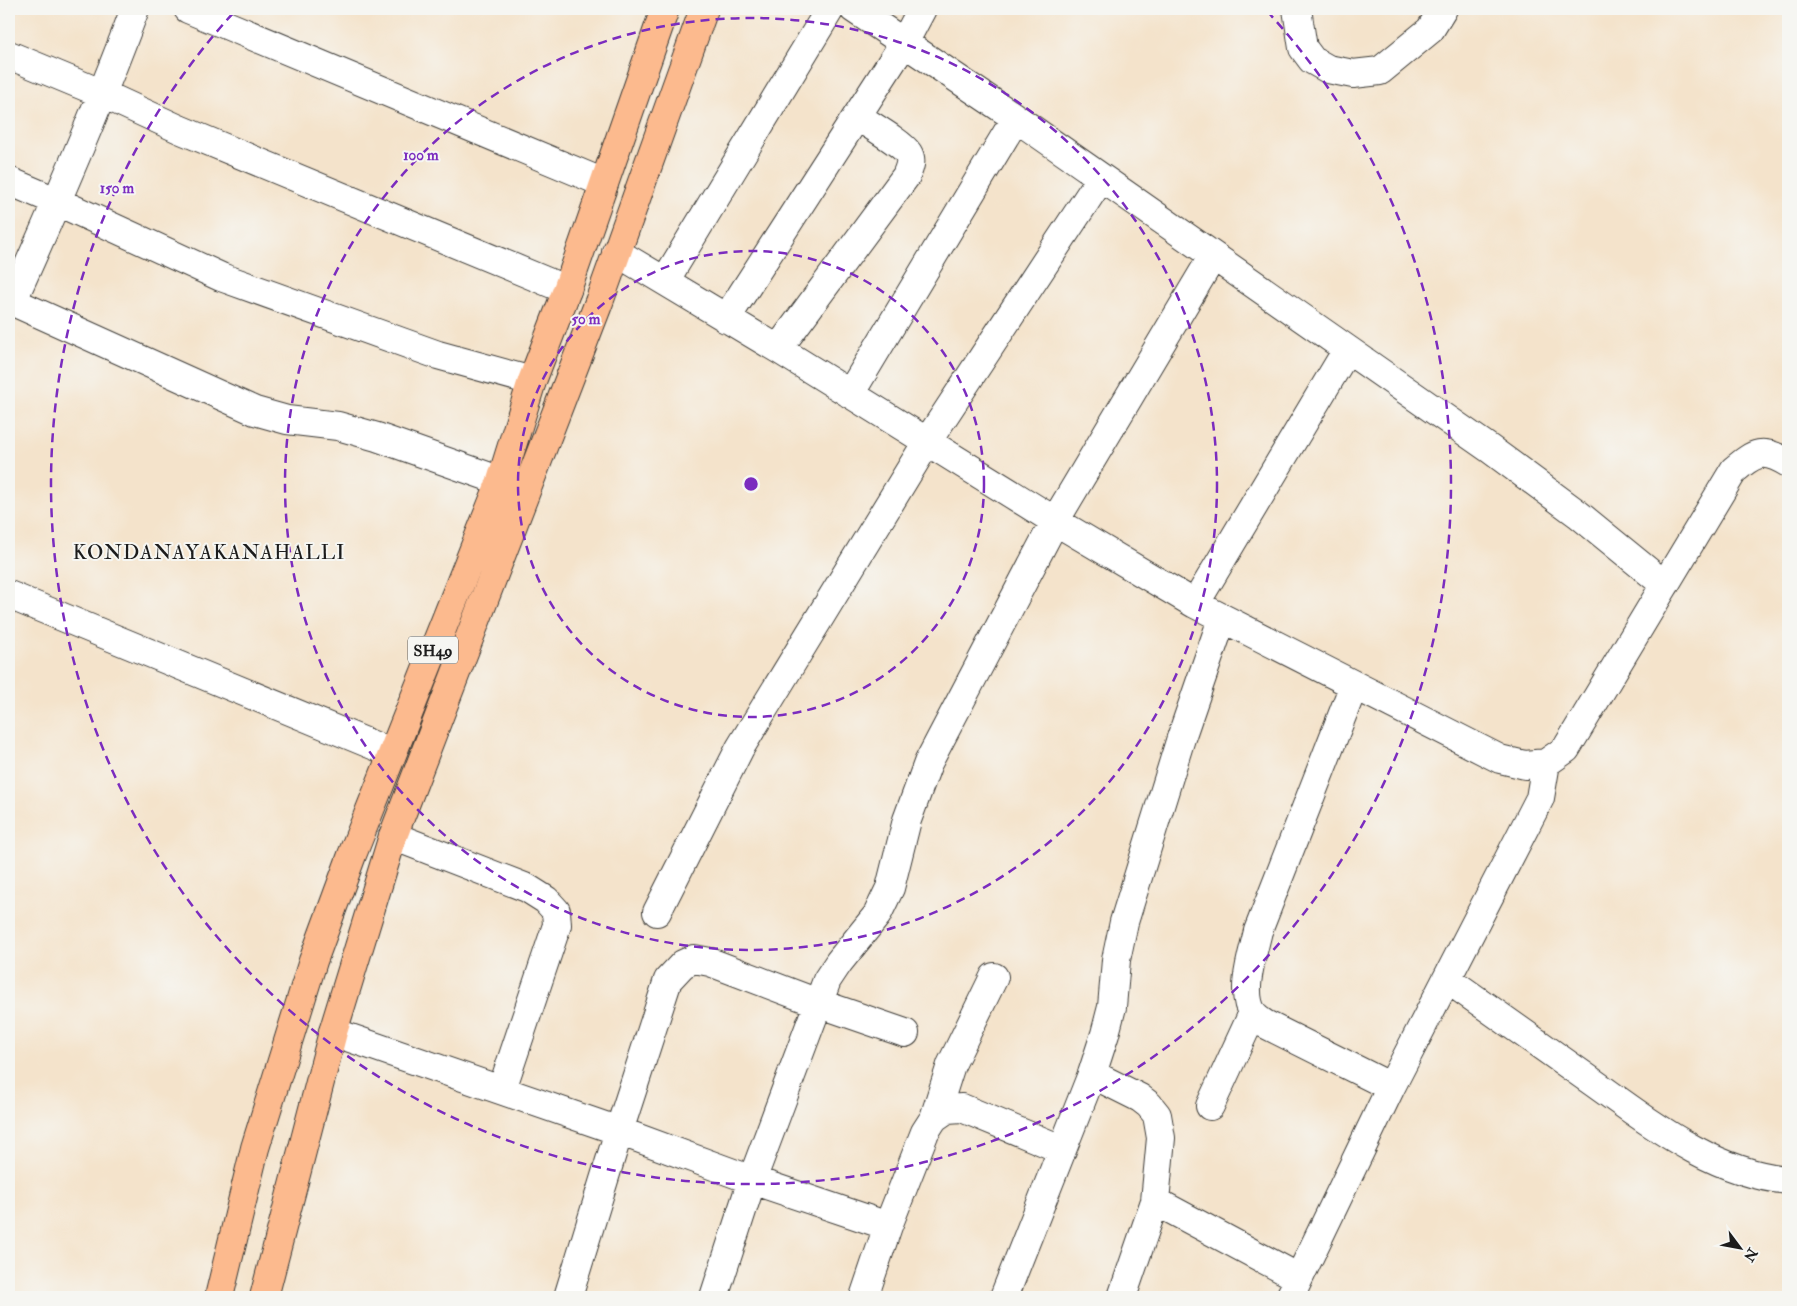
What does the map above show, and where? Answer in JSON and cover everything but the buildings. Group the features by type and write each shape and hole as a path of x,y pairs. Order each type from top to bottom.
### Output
{"main road":[{"name":"SH49","path":"219,1297 255,1148 313,961 352,855 501,481 532,381 567,290 666,9"},
{"name":"SH49","path":"264,1297 333,1032 393,836 599,302 704,9"}],"street":[{"path":"136,9 58,202 10,301 255,411 286,420 338,426 377,437 501,481"},
{"path":"188,9 604,183"},
{"path":"664,281 830,9"},
{"path":"854,9 1016,118 1490,449 1578,514 1665,585"},
{"path":"726,319 904,43 922,9"},
{"path":"1297,9 1303,48 1312,60 1328,69 1353,74 1380,71 1430,30 1443,9"},
{"path":"9,55 567,290"},
{"path":"778,349 906,176 911,163 909,153 857,116"},
{"path":"850,394 1016,118"},
{"path":"657,912 740,748 927,442 1101,178"},
{"path":"9,182 58,202 221,277 438,355 532,381"},
{"path":"616,252 778,349 1055,521 1195,604 1500,759 1525,765 1546,763 1566,749 1734,470 1752,455 1773,454 1788,463"},
{"path":"714,1297 752,1180 827,980 877,915 890,888 907,820 928,763 1055,521 1213,256"},
{"path":"1195,604 1347,350"},
{"path":"9,595 392,753"},
{"path":"1004,1297 1092,1074 1112,1007 1116,960 1124,922 1181,738 1222,619"},
{"path":"1354,685 1258,931 1248,971 1248,997 1253,1013 1265,1024 1391,1086"},
{"path":"1155,1201 1294,1288 1391,1086 1540,798 1546,763"},
{"path":"393,836 527,888 546,900 556,911 556,925 502,1089"},
{"path":"568,1297 668,980 683,964 694,960 710,962 818,1003 906,1033"},
{"path":"864,1297 888,1226 925,1132 934,1118 951,1065 994,977"},
{"path":"1447,979 1673,1138 1747,1173 1788,1180"},
{"path":"1210,1106 1253,1013"},
{"path":"333,1032 502,1089 752,1180 888,1226"},
{"path":"1092,1074 1149,1104 1157,1114 1161,1138 1155,1201 1122,1297"},
{"path":"934,1118 947,1109 962,1108 1061,1149"}],"district":[{"name":"KONDANAYAKANAHALLI","path":"209,552"}]}
